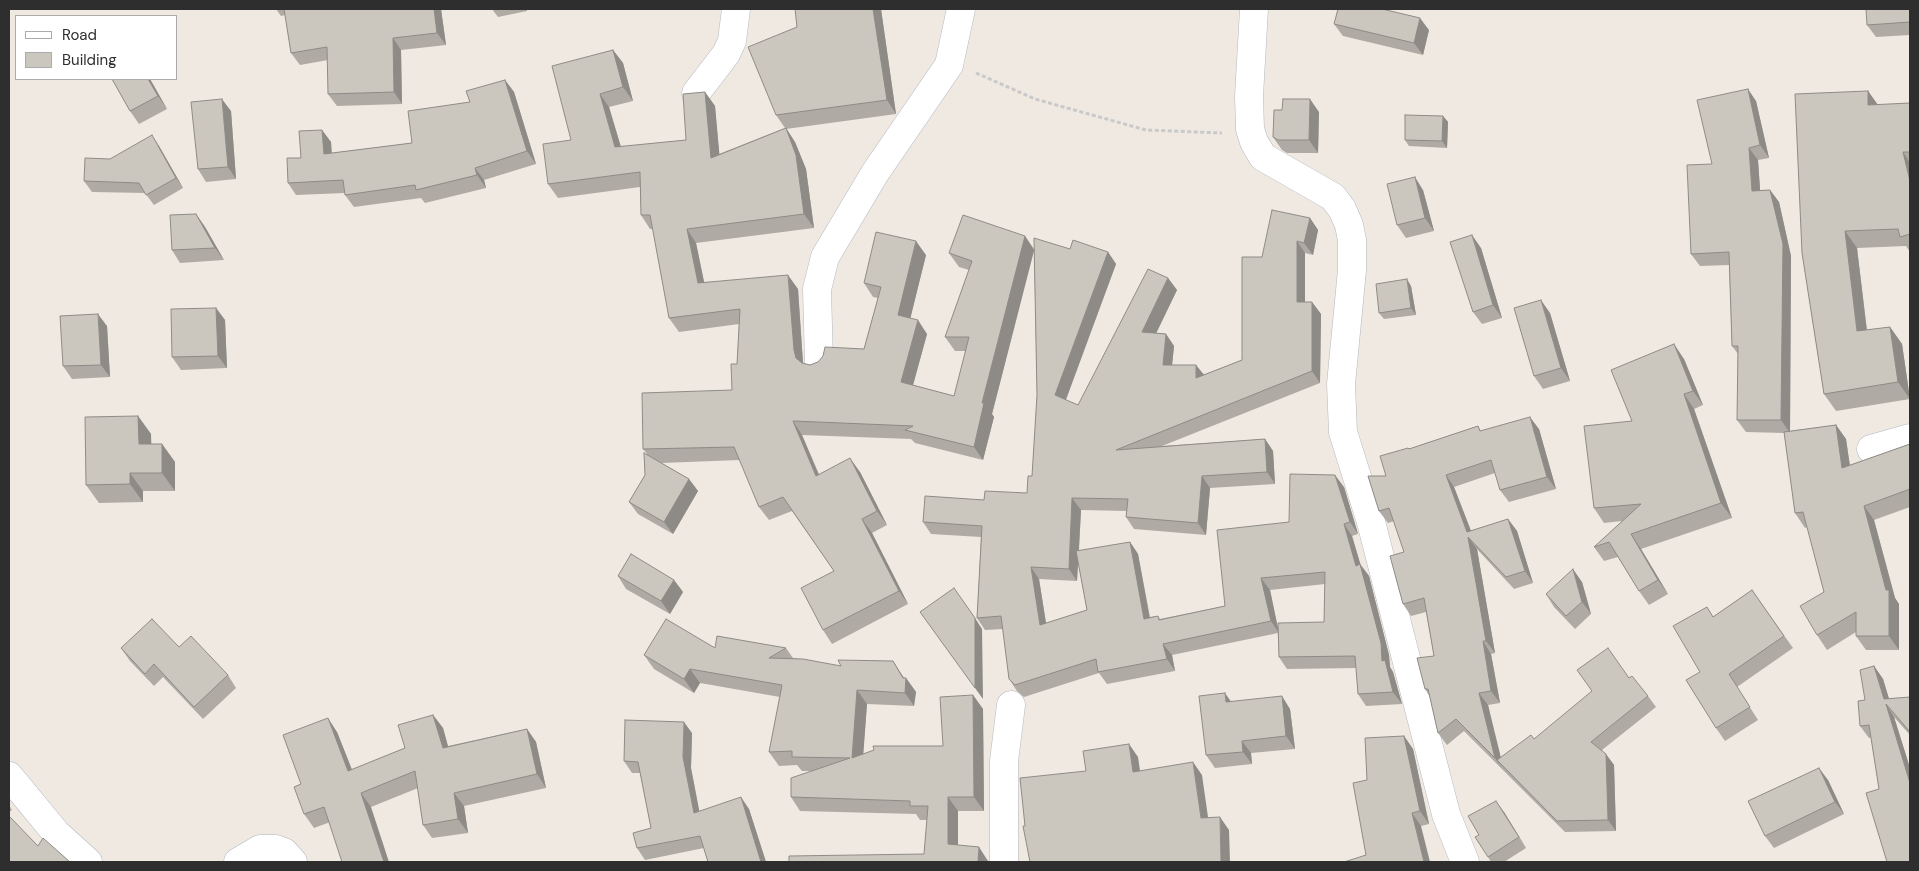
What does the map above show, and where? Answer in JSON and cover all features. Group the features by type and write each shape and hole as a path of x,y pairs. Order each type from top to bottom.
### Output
{"street":[{"path":"696,93 726,54 732,42 736,9"},
{"path":"819,363 818,289 825,258 875,173 949,65 961,9"},
{"path":"1254,9 1249,96 1250,129 1254,142 1263,157 1333,197 1342,209 1349,225 1352,240 1352,270 1341,384 1342,432 1371,522 1446,814 1464,862"},
{"path":"1870,449 1910,438"},
{"path":"1004,862 1004,761 1011,705"},
{"path":"9,776 56,834 88,862"},
{"path":"238,862 260,849 276,849 284,852 292,862"}],"path":[{"path":"949,65 987,76 1035,98 1146,130 1220,133 1250,129"}],"building":[{"path":"284,9 434,9 437,33 393,38 394,92 328,94 327,47 291,53"},
{"path":"795,9 873,9 887,100 776,115 748,47 797,27"},
{"path":"1338,9 1382,9 1420,18 1414,43 1334,24"},
{"path":"1866,9 1910,9 1910,22 1867,25"},
{"path":"613,50 623,87 600,94 615,147 686,140 683,94 705,92 711,158 786,128 796,155 804,214 687,229 698,283 788,275 794,350 796,358 802,363 810,365 818,362 823,356 825,347 864,349 881,287 864,283 876,232 916,241 898,315 918,320 901,382 954,396 969,337 945,337 972,261 949,253 963,215 1025,236 982,403 984,403 974,447 905,430 913,426 793,421 816,476 850,458 877,511 862,519 899,591 823,630 801,588 834,571 783,497 759,507 734,447 643,449 642,393 732,390 731,364 737,364 740,309 669,318 650,215 641,215 640,172 548,184 543,144 571,140 552,66"},
{"path":"113,80 149,80 158,96 130,111"},
{"path":"505,80 527,151 475,168 477,175 416,190 415,185 345,195 343,180 288,183 287,158 301,158 299,131 322,130 324,154 412,143 408,111 470,102 466,91"},
{"path":"1748,89 1760,145 1749,148 1752,191 1770,190 1783,244 1781,420 1737,420 1738,346 1732,346 1729,252 1691,254 1687,165 1712,164 1697,100"},
{"path":"1868,91 1868,105 1910,103 1910,152 1903,152 1910,181 1910,234 1900,237 1898,229 1845,231 1857,331 1890,327 1898,382 1824,394 1802,253 1795,94"},
{"path":"222,99 228,167 198,169 191,102"},
{"path":"1283,99 1310,99 1309,140 1278,140 1273,137 1274,110 1282,110"},
{"path":"1405,115 1443,116 1442,141 1405,140"},
{"path":"152,135 176,178 146,195 139,183 84,181 85,158 110,159"},
{"path":"1415,177 1425,218 1397,225 1387,184"},
{"path":"1272,210 1310,218 1304,243 1297,241 1297,302 1312,302 1312,371 1116,450 1265,439 1267,472 1202,476 1198,523 1126,517 1128,499 1072,498 1069,569 1031,567 1040,625 1087,610 1076,551 1130,542 1144,619 1158,616 1159,620 1225,606 1217,530 1289,522 1290,474 1335,475 1350,522 1344,524 1356,566 1360,564 1381,643 1382,661 1385,660 1393,692 1358,694 1355,656 1279,657 1278,623 1324,622 1325,572 1261,578 1271,621 1163,644 1167,659 1098,672 1096,659 1015,685 1009,679 1001,616 977,618 982,526 923,522 925,496 984,500 985,491 1027,493 1028,476 1032,476 1037,395 1034,238 1070,249 1073,240 1108,252 1055,395 1078,405 1148,269 1168,278 1142,332 1166,334 1163,365 1196,365 1196,378 1242,360 1242,257 1262,257"},
{"path":"196,214 215,248 172,250 170,215"},
{"path":"1472,235 1493,305 1473,312 1450,242"},
{"path":"1407,279 1411,308 1379,313 1376,284"},
{"path":"1541,300 1561,368 1534,376 1514,308"},
{"path":"216,308 218,356 172,357 171,309"},
{"path":"98,314 101,365 63,366 60,316"},
{"path":"1674,344 1693,391 1684,394 1721,503 1631,534 1658,580 1639,591 1609,542 1594,547 1641,504 1594,508 1584,426 1632,421 1611,370"},
{"path":"138,416 139,444 162,444 162,473 130,473 130,484 86,485 85,417"},
{"path":"1530,417 1547,477 1500,490 1491,460 1446,475 1467,532 1508,519 1525,571 1506,577 1468,537 1486,641 1483,641 1491,691 1479,693 1495,758 1456,719 1438,733 1428,689 1425,689 1417,658 1434,656 1424,598 1403,604 1390,556 1404,552 1389,508 1379,511 1368,476 1386,476 1380,456 1409,449 1478,426 1480,431"},
{"path":"1836,425 1842,468 1910,444 1910,489 1864,506 1886,590 1889,590 1889,636 1856,636 1856,612 1817,635 1800,606 1824,592 1803,512 1795,513 1784,432"},
{"path":"644,453 689,479 664,522 629,502 645,475"},
{"path":"631,554 674,580 661,601 618,576"},
{"path":"1573,569 1582,602 1566,616 1546,594"},
{"path":"954,588 975,618 975,688 920,612"},
{"path":"1752,590 1784,636 1729,674 1750,707 1716,728 1686,680 1700,672 1673,626 1707,607 1713,617"},
{"path":"152,619 179,647 191,636 228,675 194,707 154,664 145,674 121,648"},
{"path":"666,619 715,648 717,636 786,648 769,658 803,659 841,666 838,660 893,661 903,678 906,678 905,693 857,690 852,758 874,750 873,746 943,746 940,697 973,695 974,797 948,797 948,844 979,847 978,862 789,862 789,856 924,854 928,806 910,806 910,801 791,797 791,778 850,758 792,757 792,751 769,752 782,685 690,669 684,679 644,655"},
{"path":"1608,648 1629,678 1632,676 1648,696 1591,742 1606,754 1608,820 1557,821 1497,760 1531,735 1534,739 1592,691 1577,670"},
{"path":"1874,666 1884,699 1910,697 1910,732 1886,704 1910,783 1910,862 1887,862 1866,793 1879,789 1869,725 1860,726 1858,701 1865,700 1860,670"},
{"path":"1225,693 1226,702 1282,696 1286,736 1242,741 1243,752 1206,755 1199,696"},
{"path":"433,715 443,748 527,729 537,774 454,793 458,819 423,825 415,771 361,793 384,862 342,862 324,807 304,814 294,787 301,784 283,735 328,718 348,771 405,748 398,725"},
{"path":"625,720 684,722 683,757 694,813 741,797 761,862 708,862 700,836 637,848 633,833 651,828 638,762 624,761"},
{"path":"1404,736 1420,811 1412,813 1424,862 1344,862 1366,855 1353,783 1367,780 1365,738"},
{"path":"1129,744 1133,772 1193,762 1201,818 1220,817 1221,862 1030,862 1023,826 1025,826 1020,778 1086,771 1083,751"},
{"path":"1819,768 1835,802 1765,836 1748,801"},
{"path":"1496,801 1519,837 1488,857 1475,837 1479,835 1468,816"},
{"path":"9,816 38,846 43,838 70,862 11,862 9,860"}]}
